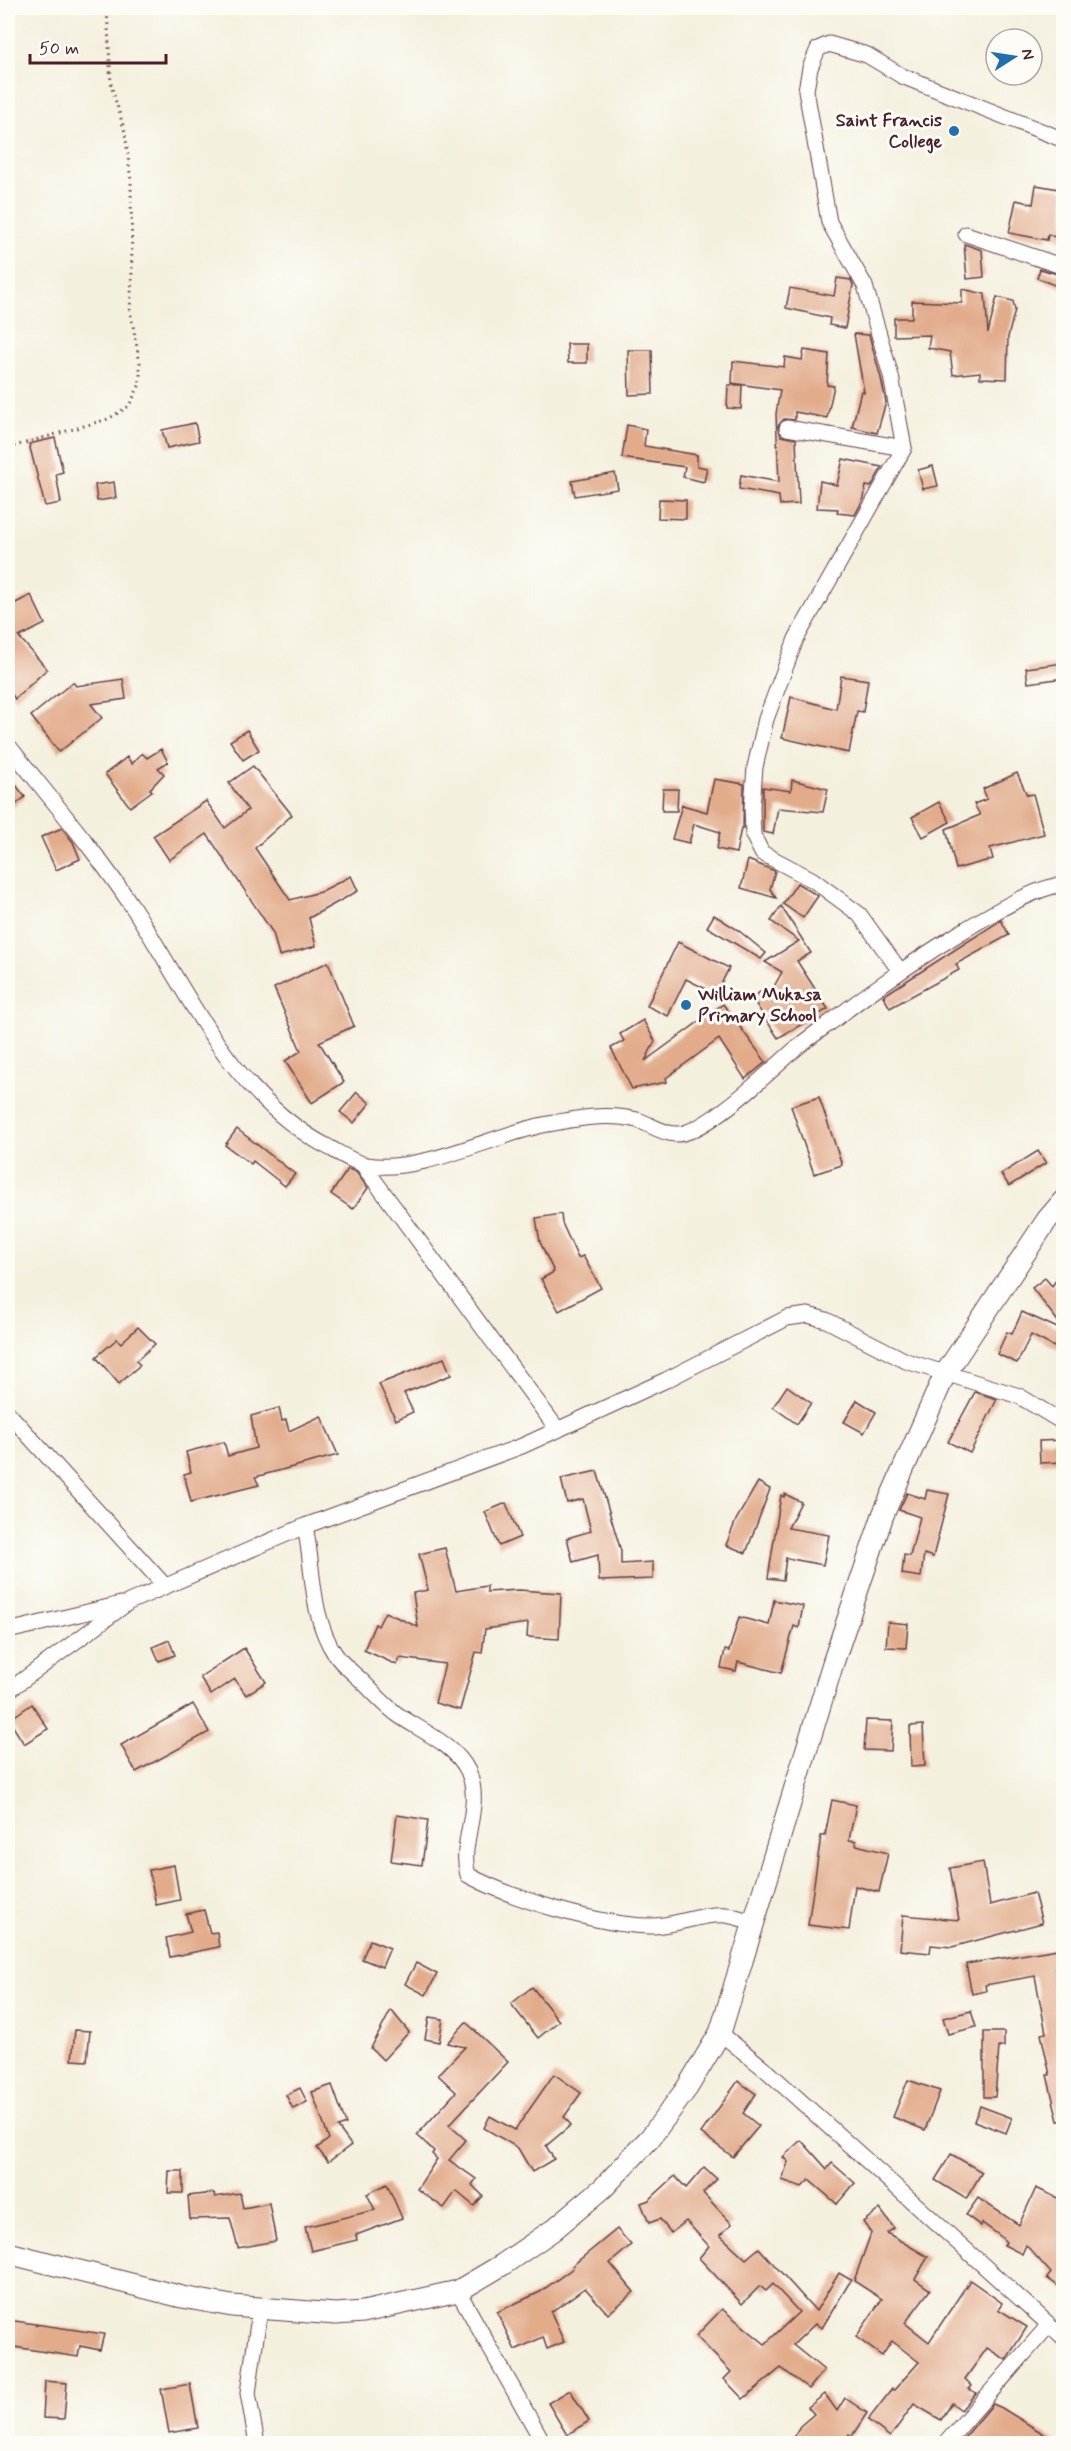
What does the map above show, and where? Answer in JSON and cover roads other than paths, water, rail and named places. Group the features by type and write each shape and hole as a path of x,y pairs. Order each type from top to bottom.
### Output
{"main road":[{"path":"8,2253 182,2297 260,2309 336,2314 363,2312 458,2291 502,2265 553,2230 603,2188 650,2138 687,2088 720,2033 833,1663 883,1515 945,1374 1047,1220 1064,1200"}],"street":[{"path":"900,971 859,914 813,880 762,853 753,835 752,807 755,767 766,718 796,639 904,448 891,376 865,286 829,222 806,90 810,68 818,49 829,44 867,55 912,81 1064,140"},
{"path":"966,234 1064,267"},
{"path":"787,428 904,448"},
{"path":"8,745 87,843 131,905 220,1050 258,1095 287,1122 363,1165 558,1430"},
{"path":"363,1165 403,1165 527,1128 567,1120 615,1116 638,1121 676,1135 691,1131 730,1104 801,1044 882,982 1005,908 1039,891 1064,885"},
{"path":"8,1631 129,1602 305,1526 367,1505 558,1430 666,1380 753,1334 797,1317 808,1315 826,1320 906,1361 1019,1396 1064,1423"},
{"path":"8,1413 165,1586"},
{"path":"305,1526 315,1606 325,1637 336,1657 394,1712 459,1757 468,1772 473,1790 473,1813 465,1861 468,1875 538,1902 609,1922 650,1927 727,1915 753,1922"},
{"path":"8,1691 129,1602"},
{"path":"720,2033 766,2070 1064,2338"},
{"path":"458,2291 544,2444"},
{"path":"257,2444 249,2393 260,2309"},
{"path":"945,2444 1049,2325"}],"place":[{"name":"Saint Francis College","path":"954,131"},
{"name":"William Mukasa Primary School","path":"686,1005"}]}
